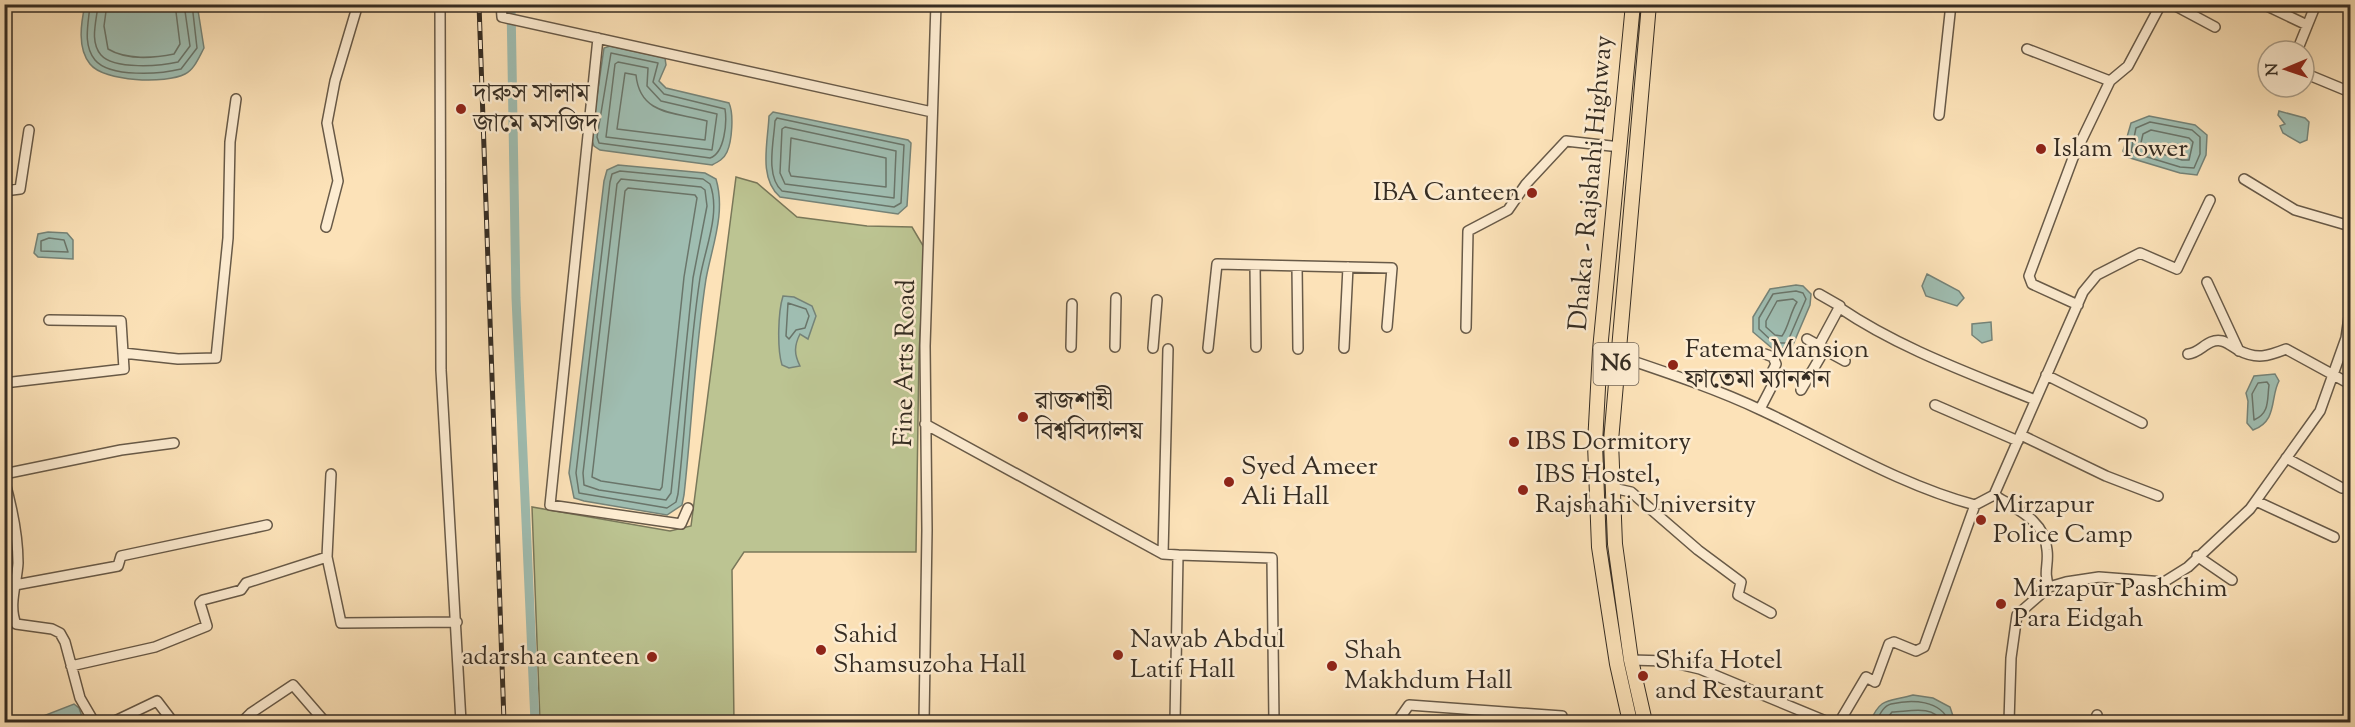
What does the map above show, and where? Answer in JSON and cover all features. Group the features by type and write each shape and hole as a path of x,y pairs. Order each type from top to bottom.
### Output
{"highway":[{"name":"Dhaka - Rajshahi Highway","path":"1630,723 1617,664 1599,547 1595,444 1600,350 1632,4"},
{"name":"Dhaka - Rajshahi Highway","path":"1645,723 1632,660 1615,544 1611,441 1649,4"}],"street":[{"path":"326,227 338,181 327,123 335,81 358,4"},
{"path":"440,4 441,370 461,723"},
{"path":"501,4 502,17 933,112"},
{"name":"Fine Arts Road","path":"924,723 927,530 925,424 936,4"},
{"path":"1940,115 1951,4"},
{"path":"2078,305 2032,284 2029,276 2073,158 2110,81 2128,66 2161,4"},
{"path":"2172,4 2216,27"},
{"path":"2264,4 2307,25"},
{"path":"2302,39 2316,4"},
{"path":"598,38 550,505 681,524 688,508"},
{"path":"2027,49 2087,70 2110,81"},
{"path":"2316,78 2350,92"},
{"path":"123,353 178,359 216,358 228,238 230,142 236,99"},
{"path":"4,191 20,189 29,130"},
{"path":"1466,328 1468,231 1508,210 1526,184 1566,141 1620,147"},
{"path":"2244,179 2295,210 2350,226"},
{"path":"1632,660 1666,661 1700,669 1828,722 1840,721 1866,677 1875,682 1889,644 1894,642 1916,651 1924,647 1975,506 1994,495 2083,292 2097,275 2140,253 2177,269 2210,200"},
{"path":"1208,348 1218,264 1392,268 1387,327"},
{"path":"1255,265 1256,347"},
{"path":"1298,266 1298,349"},
{"path":"1344,348 1348,267"},
{"path":"2207,282 2239,351"},
{"path":"1819,294 1868,327 1909,347 2035,400"},
{"path":"1115,347 1116,298"},
{"path":"1153,348 1157,300"},
{"path":"1071,347 1072,304"},
{"path":"1801,390 1839,308"},
{"path":"2009,723 2011,658 2017,615 2049,587 2099,577 2164,582 2188,567 2256,501 2320,411 2346,338 2350,310"},
{"path":"4,384 124,369 121,321 49,320"},
{"path":"1807,339 1845,361"},
{"path":"2188,354 2193,354 2209,342 2222,341 2239,351 2262,359 2286,349 2350,384"},
{"path":"1163,554 1168,349"},
{"path":"1600,350 1760,409 1865,461 1955,500 1975,506"},
{"path":"1760,409 1774,382 1770,376 1776,364 1773,357 1765,354"},
{"path":"2046,375 2142,423"},
{"path":"1935,405 2158,496"},
{"path":"925,424 1163,554 1272,558 1274,723"},
{"path":"4,474 121,450 174,443"},
{"path":"2286,458 2342,488 2350,488"},
{"path":"331,474 327,557 341,623 457,622"},
{"path":"4,479 17,536 12,616 16,624 52,629 60,633 80,698 94,723"},
{"path":"1612,488 1631,492 1698,550 1741,582 1738,595 1771,613"},
{"path":"1994,495 2036,521 2047,549 2044,574 2049,587"},
{"path":"2256,501 2334,537"},
{"path":"15,585 118,566 121,556 267,525"},
{"path":"1176,723 1178,555"},
{"path":"2197,556 2232,580"},
{"path":"71,666 154,647 207,626 200,603 203,600 241,590 246,583 327,557"},
{"path":"242,723 251,713 292,685 325,723"},
{"path":"113,723 157,701 173,723"},
{"path":"1397,723 1409,705 1563,716 1563,723"}],"green space":[{"path":"736,177 757,183 797,217 867,226 912,227 925,249 919,353 916,552 744,552 732,570 734,722 540,722 532,507 670,531 691,526"}],"water":[{"path":"197,4 204,48 194,66 185,74 150,80 121,78 97,70 86,58 81,35 85,5"},
{"path":"610,46 665,58 666,65 659,81 666,88 729,103 732,114 731,135 729,147 723,158 712,165 600,150 594,146 591,138 604,48"},
{"path":"2279,111 2305,118 2309,122 2307,140 2300,143 2283,133 2280,126 2285,124 2278,115"},
{"path":"773,112 908,140 911,143 907,206 898,214 780,197 769,180 766,159 769,116"},
{"path":"2149,116 2195,125 2207,135 2206,155 2197,175 2180,173 2127,157 2123,151 2131,123"},
{"path":"618,165 705,173 716,179 719,192 719,217 706,279 699,333 684,495 682,505 667,515 574,498 569,473 604,181 607,170"},
{"path":"67,233 73,240 73,259 38,257 34,253 38,234"},
{"path":"1927,274 1959,291 1964,298 1957,306 1926,296 1922,286"},
{"path":"1803,286 1811,294 1810,305 1792,347 1773,349 1753,332 1753,317 1770,289"},
{"path":"783,296 794,297 812,306 816,316 808,339 800,334 797,342 796,354 800,366 789,368 782,365 779,350 779,321"},
{"path":"1991,322 1992,340 1982,343 1972,335 1972,324"},
{"path":"2275,374 2279,381 2270,415 2261,426 2253,430 2247,423 2246,393 2254,376"},
{"path":"1913,695 1933,698 1950,707 1955,722 1870,722 1882,704"},
{"path":"74,704 79,708 84,722 28,722"}],"waterway":[{"path":"511,4 516,298 535,722"}],"railway":[{"path":"479,4 504,722"}],"place":[{"name":"দারুস সালাম জামে মসজিদ","path":"461,109"},
{"name":"Islam Tower","path":"2041,149"},
{"name":"IBA Canteen","path":"1532,193"},
{"name":"Fatema Mansion ফাতেমা ম্যানশন","path":"1673,365"},
{"name":"রাজশাহী বিশ্ববিদ্যালয়","path":"1023,417"},
{"name":"IBS Dormitory","path":"1514,442"},
{"name":"Syed Ameer Ali Hall","path":"1229,482"},
{"name":"IBS Hostel, Rajshahi University","path":"1523,490"},
{"name":"Mirzapur Police Camp","path":"1981,520"},
{"name":"Mirzapur Pashchim Para Eidgah","path":"2001,604"},
{"name":"Sahid Shamsuzoha Hall","path":"821,650"},
{"name":"Nawab Abdul Latif Hall","path":"1118,655"},
{"name":"adarsha canteen","path":"652,657"},
{"name":"Shah Makhdum Hall","path":"1332,666"},
{"name":"Shifa Hotel and Restaurant","path":"1643,676"}]}
